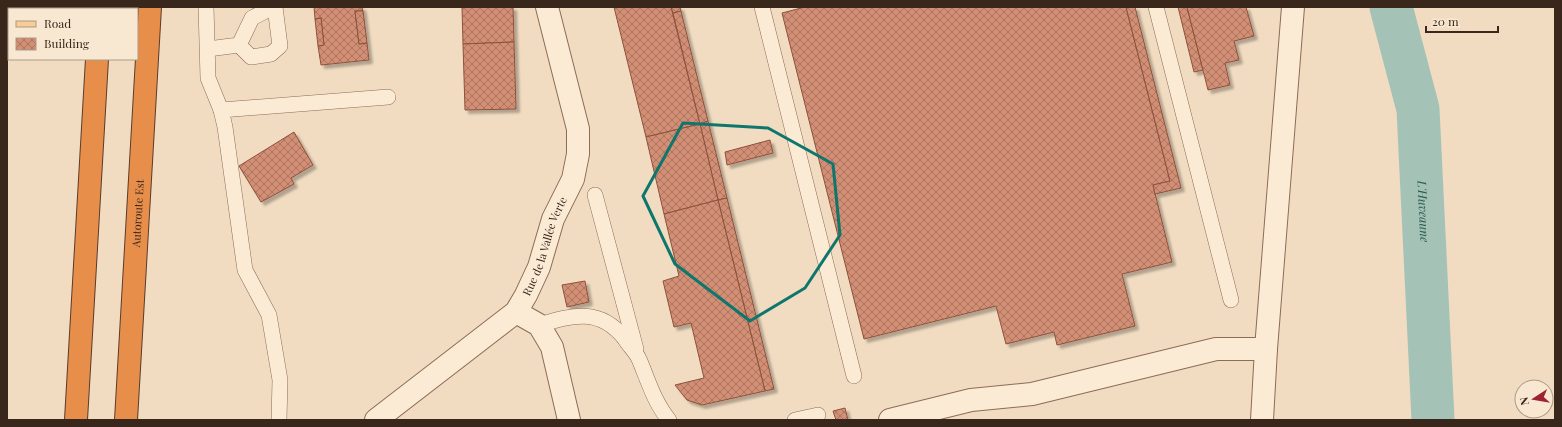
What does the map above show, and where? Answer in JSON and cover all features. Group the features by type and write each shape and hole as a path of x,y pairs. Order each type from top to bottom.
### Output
{"highway":[{"name":"Autoroute Est","path":"126,420 150,7"},
{"path":"76,420 97,60"}],"main road":[{"path":"7,30 8,23"}],"street":[{"name":"Rue de la Vallée Verte","path":"376,420 516,312 539,267 554,219 573,179 578,154 578,129 547,7"},
{"path":"1262,420 1266,349 1293,7"},
{"path":"516,312 539,326 552,347 569,420"},
{"path":"890,420 971,400 1032,394 1216,349 1266,349"}],"lane":[{"path":"206,7 208,78 221,110 225,127 245,270 269,315 280,380 280,420"},
{"path":"274,7 280,46 271,54 251,57 239,45 252,18 274,7"},
{"path":"762,7 854,376"},
{"path":"1156,7 1231,300"},
{"path":"208,49 239,45"},
{"path":"221,110 388,97"},
{"path":"595,195 638,357 649,387 668,420"},
{"path":"539,326 562,319 586,315 602,320 616,328 638,357"},
{"path":"795,420 818,415"}],"highlighted area":[{"path":"683,123 768,128 833,164 840,235 805,288 750,321 675,264 643,196"}],"building":[{"path":"314,7 362,7 363,11 355,11 359,44 367,43 369,60 321,65 318,46 324,45 321,18 315,19"},
{"path":"462,7 513,7 514,42 463,44"},
{"path":"614,7 671,7 700,124 646,137"},
{"path":"671,7 680,7 681,11 673,13"},
{"path":"805,7 1126,7 1170,181 1153,185 1172,262 1122,274 1135,326 1057,345 1054,332 1006,344 996,306 864,339 782,13"},
{"path":"1126,7 1135,7 1181,188 1155,194 1153,185 1170,181"},
{"path":"1178,7 1187,7 1203,70 1194,72"},
{"path":"1187,7 1246,7 1254,36 1234,41 1239,60 1225,63 1230,85 1208,90"},
{"path":"355,11 363,11 367,43 359,44"},
{"path":"681,11 708,121 700,124 673,13"},
{"path":"321,18 324,45 318,46 315,19"},
{"path":"514,42 516,109 465,110 463,44"},
{"path":"708,121 727,198 718,200 700,124"},
{"path":"700,124 718,200 664,214 646,137"},
{"path":"294,132 313,165 291,178 294,184 261,202 239,166"},
{"path":"770,140 773,153 727,165 725,152"},
{"path":"727,198 774,389 765,391 718,200"},
{"path":"718,200 765,391 702,405 687,400 675,385 704,378 691,323 674,327 663,281 679,276 664,214"},
{"path":"585,281 589,302 567,307 562,285"},
{"path":"845,408 848,420 836,420 833,411"}],"waterway":[{"name":"L'Huveaune","path":"1391,7 1418,109 1433,420"}]}
